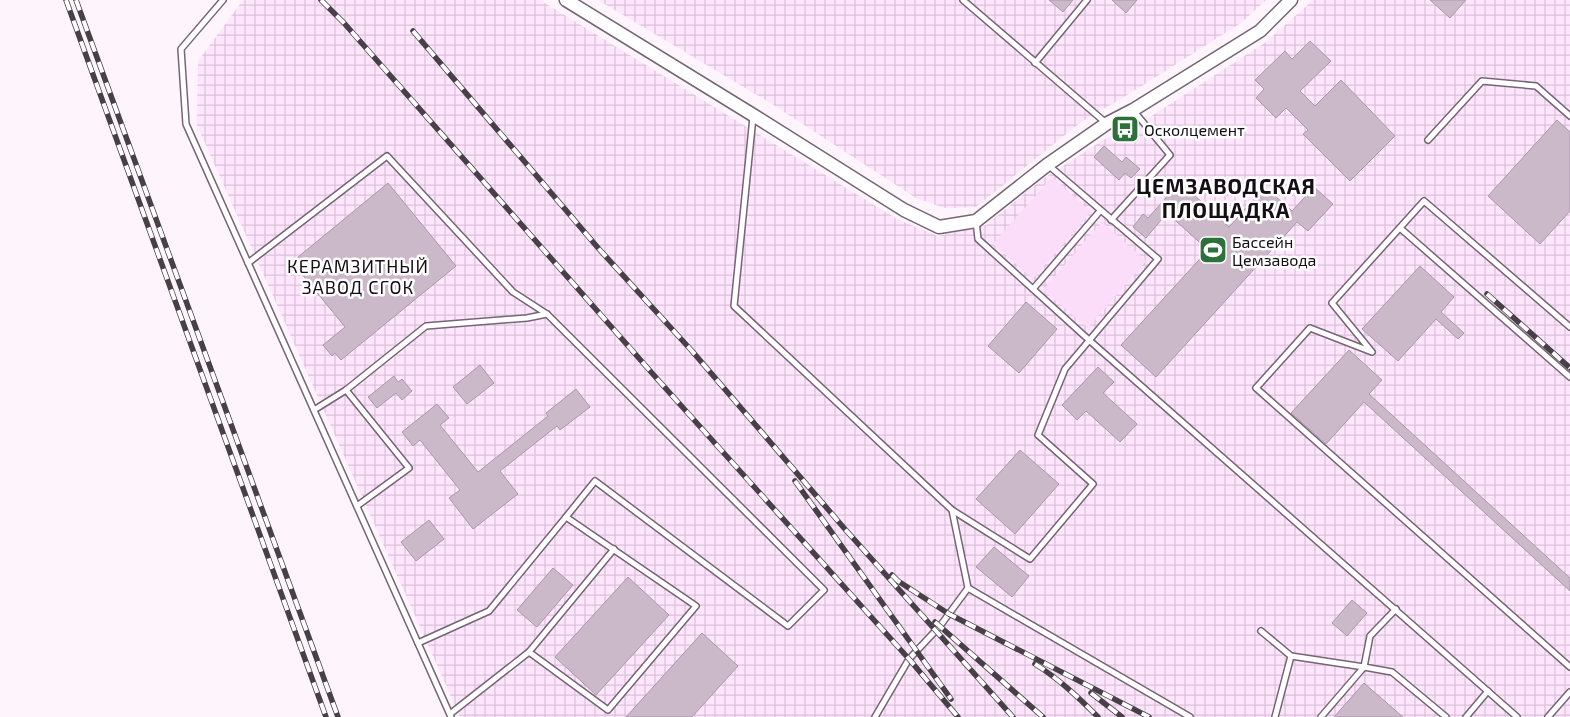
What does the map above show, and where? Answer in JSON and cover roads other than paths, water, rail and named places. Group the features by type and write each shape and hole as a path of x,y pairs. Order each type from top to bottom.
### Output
{"street":[{"path":"566,0 904,210 939,227 976,221 1047,165 1106,124 1134,110 1260,32 1292,0"}],"lane":[{"path":"223,0 181,49 186,124 450,716 529,652 614,549"},
{"path":"963,0 1106,124"},
{"path":"1036,63 1087,0"},
{"path":"1428,140 1482,81 1536,86 1570,116"},
{"path":"1111,220 1170,155 1134,110"},
{"path":"753,115 734,306 952,510 1030,560 1093,484 1038,435 1065,369 1158,259 1047,165"},
{"path":"248,263 387,156 513,292 547,314 824,590 788,626 595,481 489,611 418,643"},
{"path":"1570,327 1424,200 1332,303 1372,352 1310,328 1256,388 1570,667"},
{"path":"1033,290 1100,211"},
{"path":"976,221 978,239 1033,290 1517,717"},
{"path":"1400,228 1570,377"},
{"path":"314,410 346,390 426,326 526,318 547,314"},
{"path":"346,390 409,468 357,506"},
{"path":"875,717 909,659 940,626 968,588 952,510"},
{"path":"529,652 608,710 696,606 566,517"},
{"path":"968,588 1190,717"},
{"path":"1321,717 1364,666 1370,636 1396,610"},
{"path":"1260,630 1291,656 1364,666 1392,672 1446,717"},
{"path":"1275,717 1291,656"},
{"path":"1466,717 1488,691"},
{"path":"1548,717 1570,692"}],"railway":[{"path":"66,0 326,717"},
{"path":"76,0 338,717"},
{"path":"321,0 344,23 659,381 909,659 958,717"},
{"path":"413,31 599,249 692,351 844,528 1013,717"},
{"path":"1487,294 1570,368"},
{"path":"795,481 951,699"},
{"path":"892,575 898,581 949,614 1149,717"},
{"path":"935,622 1043,717"},
{"path":"1035,664 1068,689 1098,717"},
{"path":"1091,693 1122,717"}],"place":[{"name":"Осколцемент","path":"1125,129"},
{"name":"Бассейн Цемзавода","path":"1213,250"}],"district":[{"name":"ЦЕМЗАВОДСКАЯ ПЛОЩАДКА","path":"1226,197"},
{"name":"КЕРАМЗИТНЫЙ ЗАВОД СГОК","path":"358,276"}]}
